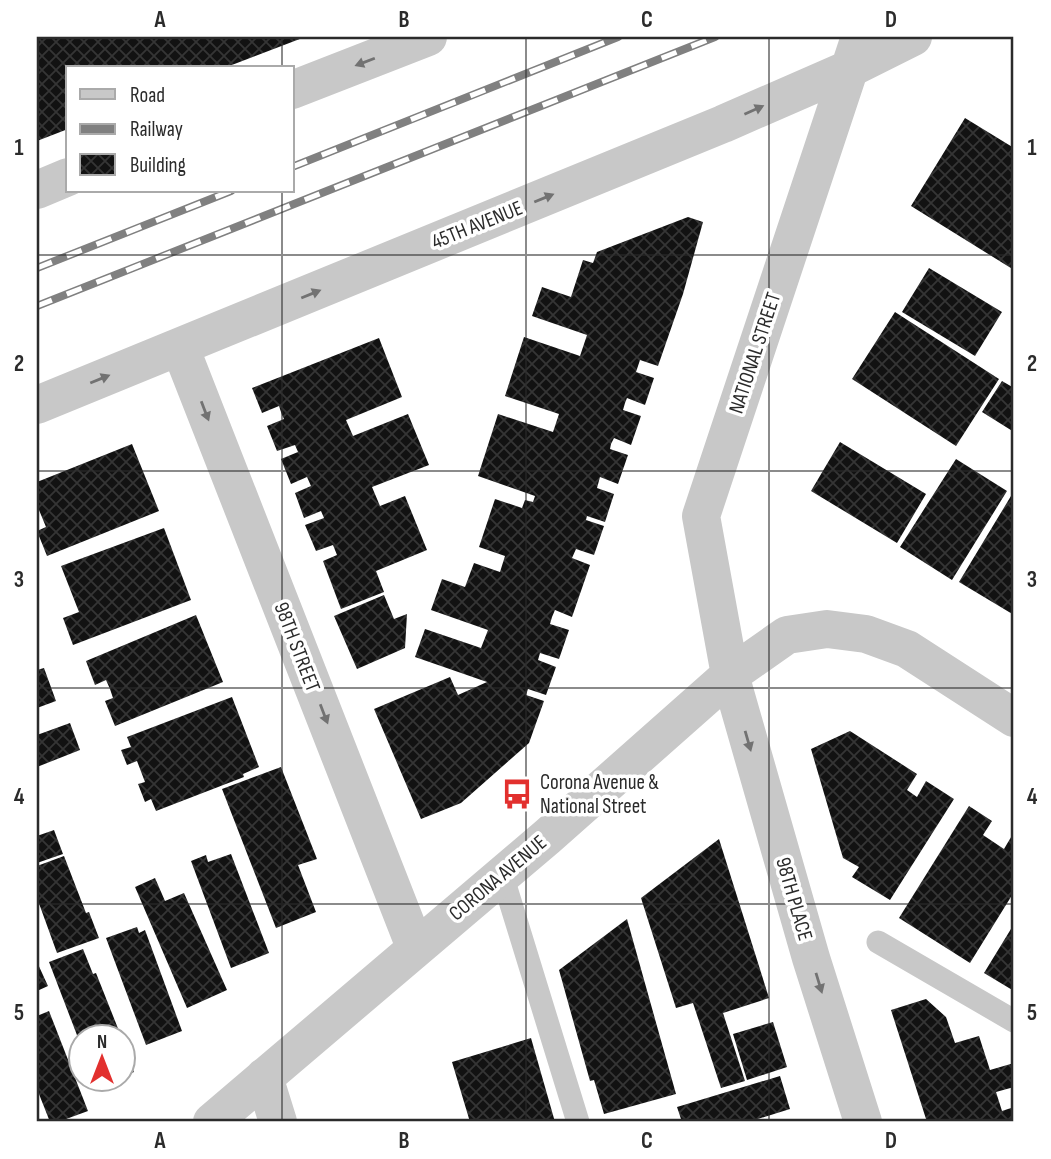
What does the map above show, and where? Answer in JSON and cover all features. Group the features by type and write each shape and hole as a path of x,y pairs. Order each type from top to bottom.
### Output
{"street":[{"path":"294,89 428,37"},
{"name":"45TH AVENUE","path":"37,405 723,124 855,53 913,37"},
{"name":"NATIONAL STREET","path":"730,675 701,516 855,53"},
{"path":"37,190 66,178"},
{"name":"98TH STREET","path":"180,347 415,947"},
{"name":"CORONA AVENUE","path":"212,1122 502,875 730,675 787,635 827,629 866,634 907,649 1014,718"},
{"name":"98TH PLACE","path":"730,675 811,958 863,1122"},
{"path":"264,1077 278,1122"}],"lane":[{"path":"502,875 578,1122"},
{"path":"878,942 1014,1021"}],"building":[{"path":"37,37 305,37 229,66 66,66 66,130 37,141"},
{"path":"965,118 1014,148 1014,270 911,206"},
{"path":"688,217 703,222 683,294 658,366 640,360 636,372 654,378 645,405 627,398 625,403 623,410 641,416 631,445 614,438 611,444 610,449 628,455 618,484 600,477 597,488 614,494 605,522 587,516 586,520 604,526 594,555 576,549 572,558 590,565 572,617 555,610 552,617 550,624 569,630 559,659 540,653 538,660 556,667 546,695 528,689 526,695 544,701 529,743 461,803 421,819 374,709 450,677 458,695 487,682 415,657 425,629 481,648 488,630 431,610 442,579 465,587 474,563 500,572 505,556 479,547 495,499 522,508 525,500 533,502 535,496 478,476 498,414 553,432 559,414 505,396 524,337 580,356 587,335 532,316 542,287 571,297 583,260 593,263 597,252"},
{"path":"929,268 1002,312 975,356 902,312"},
{"path":"895,312 999,379 956,446 852,379"},
{"path":"379,338 402,397 346,420 353,436 408,414 429,465 372,487 380,506 405,496 427,550 376,571 384,592 341,609 323,561 337,555 333,545 316,551 305,525 324,518 321,511 304,518 295,493 311,486 307,477 291,484 281,459 298,452 295,445 277,451 267,426 284,419 279,406 262,413 252,388"},
{"path":"1002,381 1014,388 1014,432 982,412"},
{"path":"840,442 926,494 897,543 811,491"},
{"path":"132,444 159,511 47,556 37,531 46,527 37,510 37,482"},
{"path":"956,459 1007,491 952,580 900,547"},
{"path":"1014,491 1014,615 959,582"},
{"path":"164,528 191,600 73,645 63,618 79,612 61,566"},
{"path":"384,595 394,619 407,614 405,648 357,669 334,616"},
{"path":"196,615 223,682 115,726 105,701 113,698 106,680 95,685 86,661"},
{"path":"44,668 56,701 37,708 37,670"},
{"path":"232,697 259,767 243,774 244,777 156,811 151,799 145,802 138,784 145,782 137,761 127,765 121,750 131,747 127,737"},
{"path":"70,723 80,750 37,767 37,735"},
{"path":"850,731 917,774 907,790 917,797 926,781 954,799 890,900 852,877 859,867 843,858 811,749"},
{"path":"281,767 317,859 298,865 316,912 276,928 222,789"},
{"path":"969,806 992,821 983,835 1004,849 1014,832 1014,892 970,963 899,918"},
{"path":"54,830 63,854 37,863 37,836"},
{"path":"719,839 769,998 723,1013 745,1081 721,1088 693,1003 676,1008 641,898"},
{"path":"231,854 269,953 231,968 191,861 206,855 208,862"},
{"path":"64,856 86,913 89,912 99,938 57,953 37,898 37,866"},
{"path":"155,878 165,901 184,893 227,990 187,1008 135,887"},
{"path":"627,919 676,1094 604,1114 594,1080 590,1081 559,970"},
{"path":"1014,924 1014,991 984,973"},
{"path":"137,927 139,933 145,930 182,1031 146,1045 106,938"},
{"path":"83,949 93,974 96,973 116,1023 72,1023 49,962"},
{"path":"37,962 48,986 37,991"},
{"path":"926,999 946,1017 955,1043 979,1036 990,1070 1014,1063 1014,1087 996,1092 1002,1111 1014,1107 1014,1122 927,1122 891,1010"},
{"path":"49,1011 66,1055 66,1092 81,1092 88,1111 58,1122 50,1122 37,1089 37,1016"},
{"path":"773,1022 787,1067 747,1080 733,1034"},
{"path":"531,1038 555,1122 470,1122 452,1062"},
{"path":"780,1076 790,1109 748,1122 682,1122 677,1107"}],"railway":[{"path":"294,166 618,37"},
{"path":"37,306 715,37"},
{"path":"37,268 228,192"}],"place":[{"name":"Corona Avenue & National Street","path":"517,794"}]}
